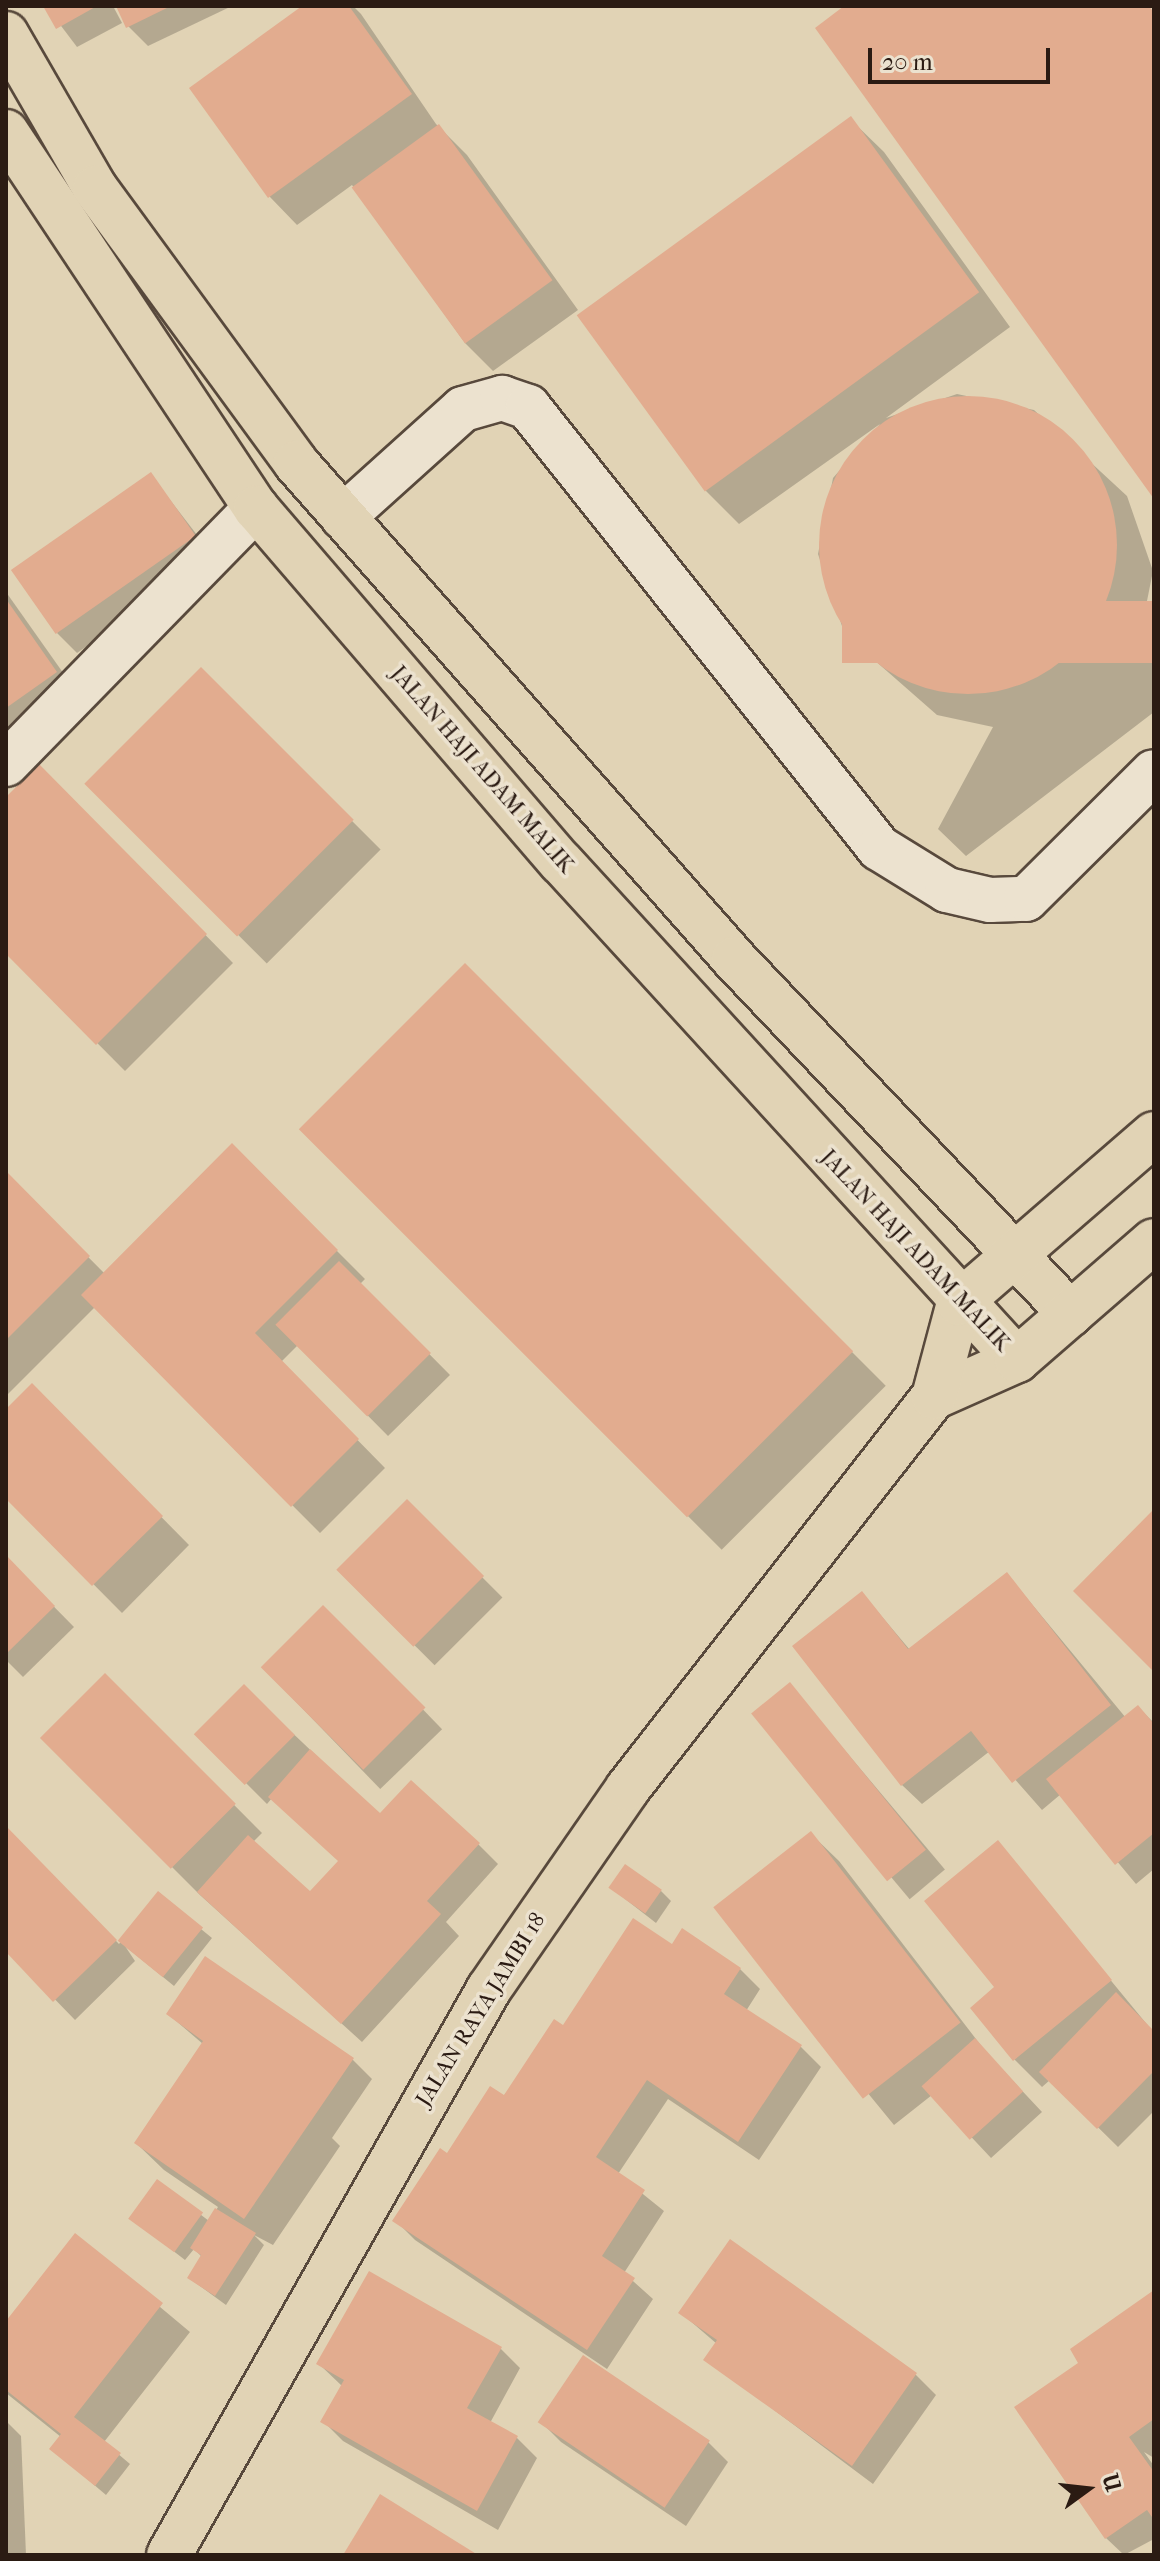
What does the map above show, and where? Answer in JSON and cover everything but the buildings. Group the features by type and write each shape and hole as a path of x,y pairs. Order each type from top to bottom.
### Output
{"main road":[{"path":"6,34 95,188 296,463 734,959 1071,1314"},
{"name":"JALAN HAJI ADAM MALIK","path":"6,132 256,508 561,862 959,1303 1017,1360"},
{"path":"934,1397 959,1303 1154,1134"},
{"path":"934,1397 1017,1360 1154,1241"},
{"name":"JALAN RAYA JAMBI 18","path":"169,2555 489,1989 628,1788 848,1501 934,1397"}],"street":[{"path":"343,517 463,409 502,398 528,407 879,848 947,890 990,900 1026,899 1154,772"},
{"path":"6,764 256,508"}]}
